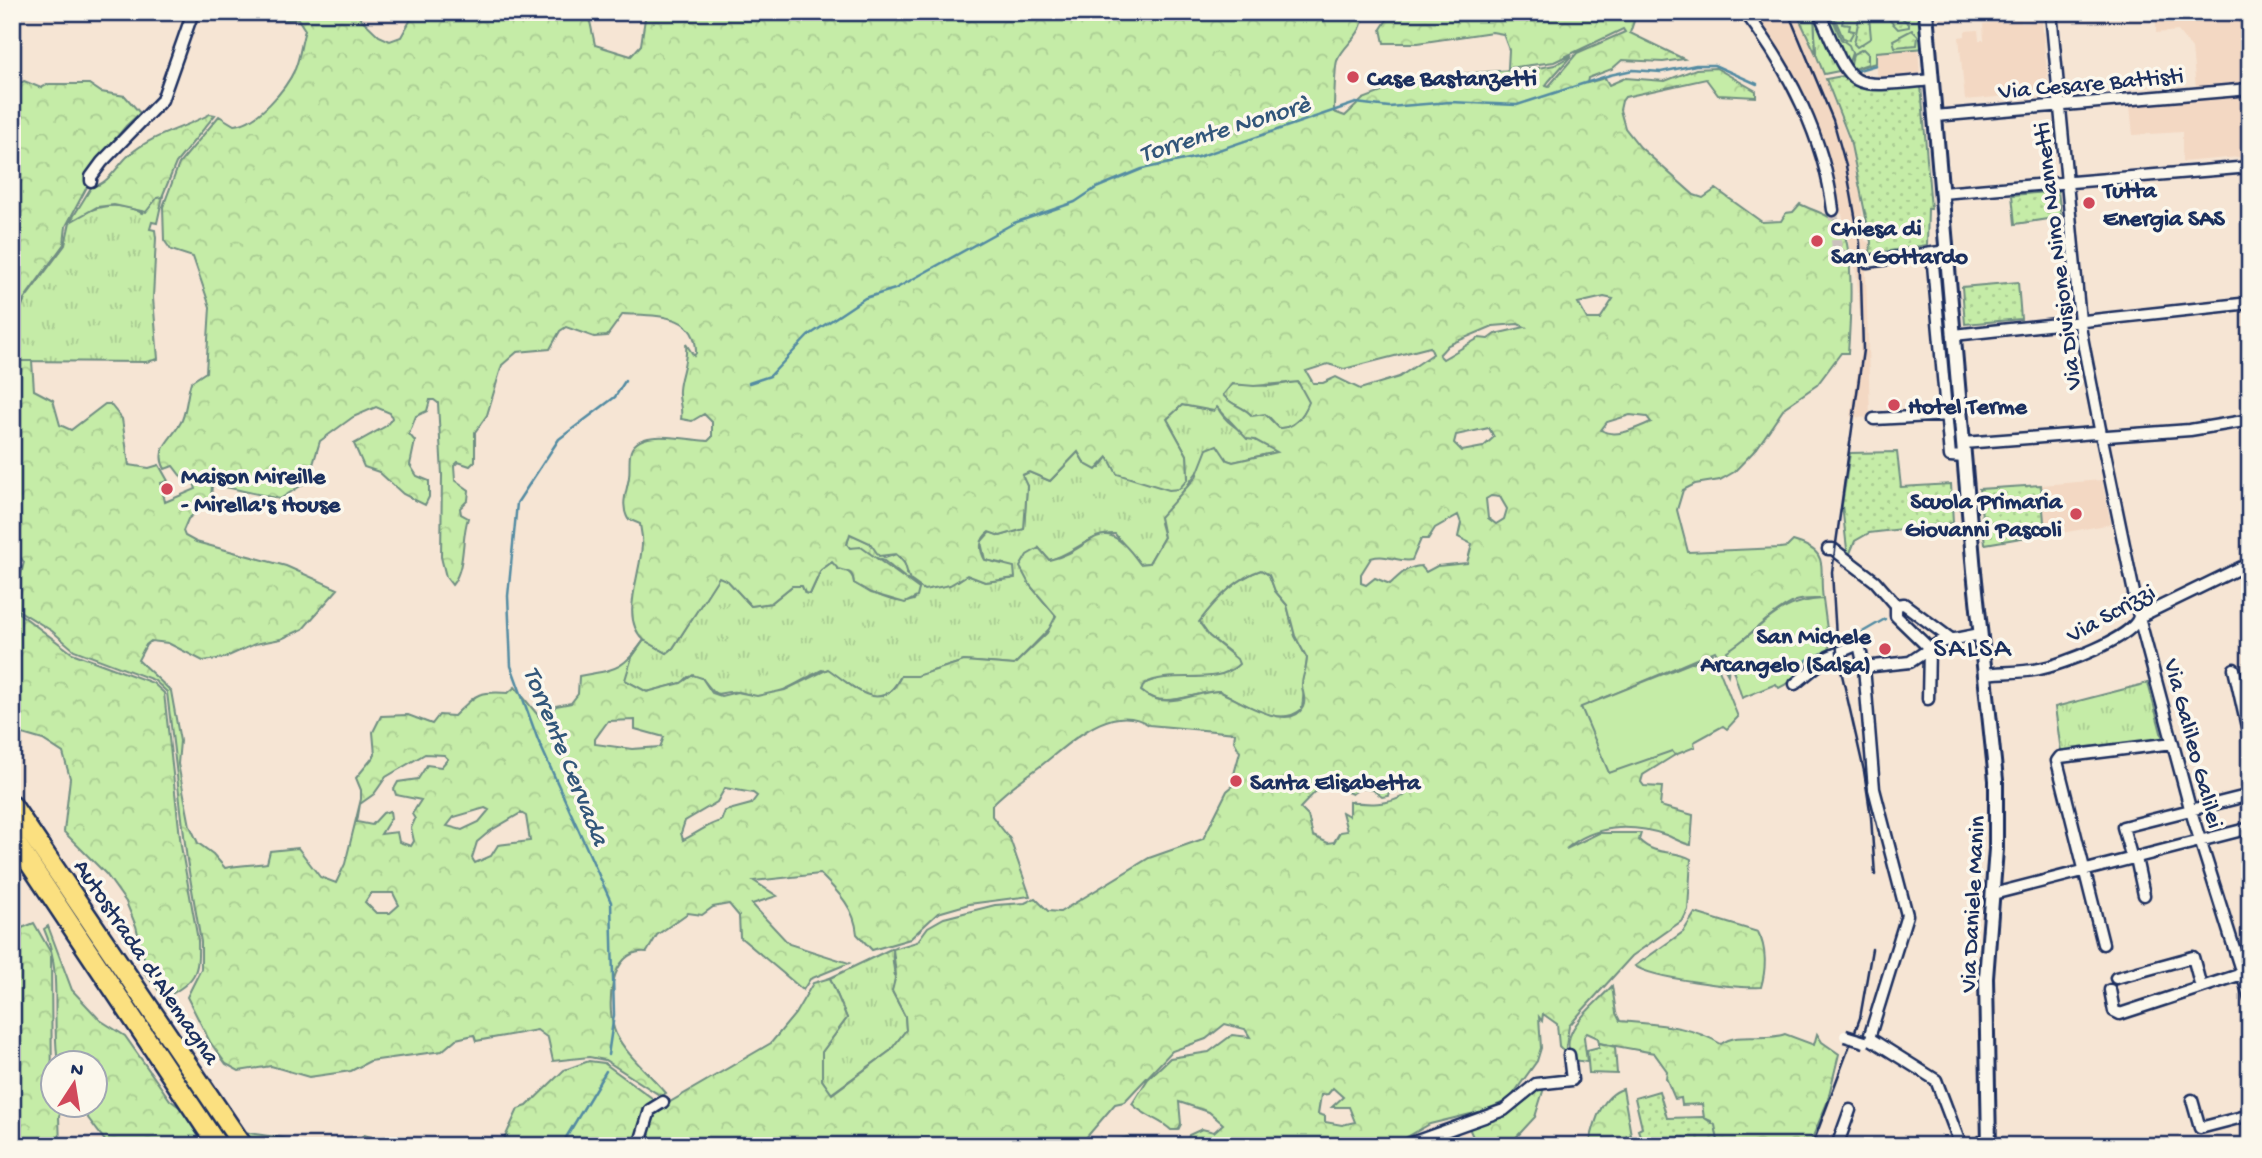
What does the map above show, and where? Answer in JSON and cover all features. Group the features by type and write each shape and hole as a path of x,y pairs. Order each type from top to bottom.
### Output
{"highway":[{"name":"Autostrada d'Alemagna","path":"12,805 243,1146"},
{"name":"Autostrada d'Alemagna","path":"12,837 218,1146"}],"street":[{"path":"91,181 90,177 102,162 162,100 193,12"},
{"path":"1745,12 1766,39 1800,103 1823,162 1833,210"},
{"path":"1819,12 1845,69 1853,80 1875,85 1932,80"},
{"name":"Via Daniele Manin","path":"1926,12 1961,414 1963,443 1958,457 1997,798 1986,978 1989,1141"},
{"name":"Via Divisione Nino Nannetti","path":"2051,12 2080,321 2139,617"},
{"name":"Via Cesare Battisti","path":"1935,116 2250,89"},
{"path":"1942,193 2250,167"},
{"path":"1867,262 1947,251"},
{"path":"1932,253 1946,414 1958,457"},
{"path":"1954,335 2250,303"},
{"path":"1874,419 1961,414"},
{"path":"1963,443 2190,430 2250,421"},
{"path":"1828,550 1833,549 1867,574 1896,605 1896,616 1929,648 1928,699"},
{"name":"Via Scrizzi","path":"1984,674 2036,670 2065,661 2128,631 2137,623 2139,617 2250,563"},
{"path":"1896,605 1904,604 1951,639"},
{"name":"Via Galileo Galilei","path":"2139,617 2198,840 2244,968 2250,999"},
{"path":"1864,667 1910,663 1929,648 1951,639 1980,634"},
{"path":"1794,684 1828,657 1856,644 1860,648 1864,667 1874,789 1907,915 1869,1038 1890,1052"},
{"path":"2234,669 2250,740"},
{"path":"2103,944 2057,766 2060,757 2173,743"},
{"path":"2144,895 2123,827 2250,794"},
{"path":"1993,894 2250,828"},
{"path":"2116,978 2193,957 2201,987"},
{"path":"2110,990 2114,1011 2120,1014 2201,987 2244,968"},
{"path":"1843,1035 1890,1052 1936,1080 1961,1146"},
{"path":"1403,1146 1504,1110 1536,1084 1572,1080 1570,1055"},
{"path":"2192,1100 2200,1128 2250,1115"},
{"path":"639,1146 650,1110 663,1102"},
{"path":"1837,1146 1850,1110"},
{"path":"1975,1146 1989,1141"}],"shaded area":[{"path":"1749,12 1812,12 1814,16 1816,54 1851,147 1860,193 1865,241 1871,243 1866,271 1870,418 1851,417 1860,354 1860,313 1856,272 1842,214 1836,213 1820,145"},
{"path":"2250,12 2250,84 2196,88 2192,49 2178,31 2156,33 2156,14"},
{"path":"2021,20 2021,23 2042,21 2049,92 1965,100 1959,37 1965,36 1965,31 1978,30 1979,40 1984,40 1983,24"},
{"path":"1918,48 1920,75 1878,79 1875,52"},
{"path":"2250,94 2250,156 2182,162 2182,132 2133,135 2130,105"},
{"name":"Scuola Primaria Giovanni Pascoli","path":"2102,480 2111,524 2045,536 2041,485"}],"green space":[{"path":"226,12 354,12 379,36 390,41 401,37 415,12 588,12 595,45 631,56 641,45 646,12 1363,12 1358,33 1340,54 1336,65 1334,112 1345,116 1363,99 1421,77 1538,68 1555,65 1572,55 1546,85 1549,86 1577,53 1625,32 1623,29 1554,62 1508,68 1509,50 1503,34 1492,32 1418,43 1384,43 1381,29 1392,12 1637,12 1630,33 1684,59 1663,62 1622,60 1612,69 1588,78 1587,83 1605,78 1609,85 1625,78 1665,81 1696,69 1716,68 1756,91 1756,97 1718,95 1706,79 1625,97 1620,110 1625,128 1640,147 1694,195 1703,198 1716,189 1762,222 1781,221 1786,213 1793,212 1800,204 1831,218 1839,224 1844,234 1850,266 1848,353 1841,353 1817,385 1785,407 1757,448 1734,472 1720,480 1695,484 1683,490 1677,510 1688,552 1780,548 1787,547 1793,541 1805,545 1818,555 1821,562 1823,599 1796,601 1757,628 1731,654 1728,660 1728,675 1715,651 1581,708 1673,751 1675,755 1643,775 1641,782 1644,786 1662,787 1660,806 1693,815 1691,845 1653,831 1613,828 1588,835 1566,849 1599,833 1641,833 1639,840 1652,849 1691,859 1688,910 1683,920 1632,956 1582,1011 1569,1026 1565,1053 1559,1046 1557,1024 1543,1014 1542,1021 1539,1017 1541,1048 1537,1061 1509,1100 1483,1111 1430,1124 1391,1146 1186,1146 1189,1135 1202,1129 1214,1132 1223,1124 1209,1112 1179,1102 1181,1124 1178,1130 1171,1130 1132,1104 1148,1079 1170,1058 1209,1052 1232,1035 1250,1037 1245,1029 1225,1024 1206,1039 1172,1051 1124,1102 1115,1104 1079,1146 501,1146 518,1109 527,1106 564,1070 589,1061 604,1063 663,1106 771,1043 795,1014 813,983 830,978 847,1018 822,1052 822,1080 832,1094 890,1051 906,1030 905,1016 892,991 896,975 893,949 917,942 928,927 944,918 995,905 1025,903 1035,898 1048,911 1060,912 1149,858 1203,839 1227,791 1240,780 1234,774 1240,752 1234,741 1235,733 1149,725 1135,718 1120,718 1090,728 992,805 992,816 1010,839 1030,896 969,904 938,913 910,939 872,950 857,934 853,916 844,901 820,874 754,881 777,896 752,904 789,944 849,963 810,979 803,990 740,937 739,916 729,904 713,907 702,915 688,913 657,935 647,952 634,953 625,959 613,982 613,1023 626,1050 666,1093 661,1096 605,1060 589,1057 553,1061 548,1038 537,1030 476,1041 474,1035 456,1039 442,1051 370,1061 351,1071 309,1077 271,1066 239,1071 226,1064 210,1042 187,997 201,969 201,942 187,860 167,692 154,680 74,650 52,631 18,610 15,598 24,562 12,548 12,361 32,361 34,390 53,400 60,425 71,430 105,404 110,404 122,419 129,465 149,468 159,465 168,481 161,483 165,502 196,489 194,483 186,483 173,466 165,469 161,455 182,420 191,382 206,372 210,307 193,257 171,250 164,240 163,207 179,164 219,116 234,125 252,119 270,104 291,77 305,30 298,19 286,20","holes":["1604,297 1613,299 1600,319 1587,319 1578,303","623,314 660,316 682,323 690,330 696,353 694,356 686,344 679,390 681,419 692,421 704,414 712,422 712,437 708,441 652,437 641,440 630,455 624,508 628,519 640,524 642,537 632,605 636,630 644,640 623,664 579,676 578,694 571,703 556,706 541,719 515,687 508,693 478,696 454,716 439,715 432,724 408,715 381,716 373,732 375,755 356,778 361,799 345,864 336,883 320,877 298,848 270,851 267,863 225,868 213,854 198,843 190,826 178,764 180,741 171,691 138,660 151,641 168,643 203,661 224,658 255,644 281,639 303,629 338,589 286,566 196,542 185,536 183,531 188,519 211,500 212,484 280,499 308,481 320,441 353,417 376,407 390,413 392,418 386,426 354,444 364,467 379,472 403,494 425,505 429,497 429,481 417,476 410,465 415,441 409,434 416,416 427,411 430,400 438,403 442,475 441,557 446,577 452,585 461,562 468,518 461,514 460,508 468,500 469,490 455,480 454,466 458,462 470,466 475,461 475,432 487,415 502,365 517,352 550,349 560,331 566,327 594,337 607,336","1518,324 1525,327 1495,334 1488,339 1479,338 1443,359 1439,355 1448,345 1493,326","1430,347 1433,354 1399,377 1360,389 1336,377 1323,383 1313,383 1306,371 1328,364 1344,369","1298,382 1309,402 1298,420 1279,428 1265,414 1252,416 1223,395 1232,384 1254,386","1182,405 1214,411 1217,407 1247,439 1255,440 1277,452 1233,462 1227,460 1217,445 1207,449 1196,477 1160,517 1164,537 1149,563 1140,564 1126,547 1106,535 1049,560 1039,548 1027,555 1020,567 1029,584 1056,616 1047,633 1014,665 964,661 917,676 901,676 885,695 875,696 856,689 828,669 785,690 757,696 737,692 721,696 712,693 702,678 693,675 681,683 647,692 625,680 632,657 644,640 667,653 673,648 719,577 728,581 751,606 771,603 792,586 802,586 805,593 810,594 821,570 832,562 838,569 851,574 854,583 871,593 905,603 917,597 919,589 861,547 850,548 847,544 850,534 870,543 879,556 896,554 900,557 910,580 924,590 950,585 967,575 985,582 1015,578 1014,567 985,560 981,545 989,532 1000,536 1024,529 1027,486 1022,475 1029,472 1050,481 1078,452 1085,464 1096,470 1108,457 1117,474 1169,490 1179,489 1188,479 1187,455 1167,419","1630,415 1647,417 1651,422 1626,432 1601,430 1607,422","1489,428 1494,437 1483,447 1462,451 1454,443 1456,435","1491,496 1500,497 1507,509 1504,519 1496,524 1488,518 1486,499","1458,515 1461,523 1458,537 1472,544 1467,563 1437,566 1426,572 1421,566 1411,568 1390,584 1375,578 1366,585 1361,583 1361,574 1371,558 1412,560 1421,539 1428,539 1435,528","1261,570 1269,575 1275,591 1287,605 1295,636 1307,658 1302,685 1304,704 1296,714 1287,717 1275,716 1219,691 1169,700 1159,700 1141,691 1144,684 1155,680 1219,675 1239,664 1237,659 1209,636 1199,622 1234,585","635,720 635,729 664,737 660,747 632,749 595,744 595,739 608,721","425,754 444,755 448,759 441,767 427,765 418,779 398,782 394,789 396,795 421,800 412,814 415,819 411,828 414,841 411,846 399,842 397,832 381,834 391,818 390,811 383,813 372,825 357,822 360,804 374,794 386,777","1331,785 1352,794 1360,788 1373,790 1382,797 1388,796 1389,791 1400,790 1405,795 1378,803 1349,801 1349,816 1342,812 1347,831 1340,832 1334,842 1328,843 1313,836 1308,816 1300,808 1315,792","725,788 757,796 751,804 725,811 721,821 683,840 681,833 685,821 717,802","485,808 489,810 479,822 462,830 447,826 454,817","521,813 526,816 530,841 498,845 491,856 475,863 472,858 477,842","371,893 393,893 399,905 390,913 376,913 365,902","1333,1088 1343,1097 1332,1107 1349,1107 1355,1122 1342,1125 1325,1122 1325,1116 1318,1114 1321,1095 1328,1094"]},
{"path":"1796,12 1812,12 1814,16 1816,54"},
{"path":"1824,12 1923,12 1926,48 1876,52 1876,63 1850,70"},
{"path":"1824,12 1830,12 1841,39 1849,45 1852,53 1848,65"},
{"path":"1832,12 1839,12 1843,19 1842,24 1850,25 1849,30 1854,31 1849,40 1843,38"},
{"path":"1895,12 1909,27 1898,29 1883,13"},
{"path":"1862,14 1869,17 1871,38 1857,47 1854,44"},
{"path":"1814,16 1839,71 1824,74 1816,54"},
{"path":"1912,30 1918,36 1917,45 1895,47 1893,40"},
{"path":"1863,49 1868,54 1868,64 1850,70 1853,54"},
{"path":"1842,76 1862,88 1921,85 1931,209 1928,209 1927,245 1870,254 1871,242 1850,140 1826,79"},
{"path":"24,81 41,88 49,84 89,84 101,92 125,96 140,113 89,170 88,185 66,226 64,244 24,299 12,323 12,87"},
{"path":"210,114 215,115 176,163 162,197 157,198 146,212 114,205 97,207 70,222 92,186 107,179 137,148"},
{"path":"2058,191 2061,217 2015,224 2012,195"},
{"path":"163,196 157,223 152,222 150,229 155,230 156,238 153,298 158,359 146,362 12,361 15,321 25,299 65,245 70,222 87,212 105,207 123,207 142,213 157,198"},
{"path":"2018,282 2021,319 1965,324 1962,287"},
{"path":"1296,382 1300,384 1310,402 1298,420 1284,428 1279,428 1270,418 1252,416 1222,394 1233,384 1270,386"},
{"path":"1182,405 1210,410 1217,406 1229,423 1277,452 1233,462 1227,460 1197,472 1160,523 1164,537 1149,563 1140,564 1115,534 1089,540 1066,554 1049,560 1039,548 1029,584 1056,616 1055,623 1014,665 964,661 917,676 901,676 892,690 882,696 872,697 822,670 782,691 764,696 738,692 718,694 702,678 688,677 682,683 647,692 624,680 632,657 644,640 667,653 673,648 719,576 728,581 751,606 771,603 792,586 802,586 805,593 810,594 821,570 832,562 849,572 854,583 875,594 891,600 914,600 919,589 884,561 850,548 847,545 850,533 870,543 885,558 896,554 908,567 907,574 958,581 967,575 985,582 1011,579 1004,564 985,560 981,542 990,532 1000,536 1024,529 1027,486 1021,476 1029,472 1050,481 1078,452 1085,464 1100,468 1108,457 1188,479 1187,455 1167,419"},
{"path":"1897,452 1901,487 1951,484 1953,523 1869,533 1855,541 1848,558 1842,505 1850,453"},
{"path":"2041,485 2045,534 1985,544 1979,489"},
{"path":"12,552 21,567 12,595"},
{"path":"1261,570 1269,575 1275,591 1287,605 1295,636 1307,658 1302,709 1293,715 1282,717 1260,712 1219,691 1159,700 1141,691 1143,684 1158,678 1210,675 1231,653 1209,636 1199,622 1226,592"},
{"path":"1823,599 1830,652 1807,661 1801,676 1779,688 1776,684 1742,698 1727,651 1792,605"},
{"path":"12,608 72,653 153,683 164,693 181,846 198,940 198,961 194,975 165,998 142,970 146,966 136,926 126,902 106,874 64,832 70,778 63,753 43,740 12,731"},
{"path":"1713,654 1738,717 1727,729 1723,726 1694,742 1695,747 1675,755 1672,751 1609,773 1581,707"},
{"path":"2148,683 2163,740 2061,752 2055,707"},
{"path":"1695,913 1758,932 1765,959 1761,987 1696,982 1658,975 1635,966 1683,932"},
{"path":"34,923 51,953 52,1050 38,1050 38,1120 59,1120 60,1146 12,1146 12,932"},
{"path":"48,926 72,990 100,1020 125,1036 170,1100 186,1112 214,1146 109,1146 90,1120 108,1120 108,1050 56,1050 55,978 50,945 44,929"},
{"path":"895,947 895,980 892,991 905,1016 906,1030 890,1051 831,1094 822,1080 822,1052 847,1018 830,978"},
{"path":"1612,986 1616,1013 1620,1021 1684,1029 1721,1044 1735,1038 1785,1034 1814,1045 1817,1034 1822,1042 1839,1054 1827,1103 1809,1146 1717,1146 1711,1121 1704,1118 1702,1104 1682,1105 1681,1098 1675,1099 1666,1078 1667,1071 1654,1053 1599,1043 1598,1038 1587,1033 1584,1037 1587,1062 1574,1060 1569,1050 1573,1029"},
{"path":"1599,1043 1615,1047 1617,1074 1589,1073 1587,1050 1599,1047"},
{"path":"1534,1088 1544,1088 1535,1117 1511,1143 1477,1146 1469,1128 1508,1108"},
{"path":"1623,1089 1631,1135 1627,1136 1634,1146 1589,1146 1603,1105"},
{"path":"1659,1091 1667,1118 1703,1117 1715,1125 1719,1146 1644,1146 1638,1130 1642,1128 1635,1098"},
{"path":"246,1132 280,1137 299,1146 254,1146"},
{"path":"364,1135 371,1137 373,1146 347,1146"},
{"path":"1101,1137 1110,1142 1128,1137 1131,1146 1093,1146"}],"waterway":[{"name":"Torrente Nonorè","path":"749,383 770,376 808,336 865,298 895,289 1014,223 1075,202 1096,188 1142,169 1198,157 1356,103 1389,107 1450,102 1517,105 1610,75 1633,70 1661,72 1696,65 1714,65 1757,84"},
{"path":"1852,72 1876,65"},
{"name":"Torrente Cervada","path":"608,1055 614,1015 611,902 538,740 511,666 508,596 517,503 559,439 615,397 625,381"},
{"path":"1840,645 1885,619"},
{"path":"1807,660 1831,650"},
{"name":"Torrente Cervada","path":"561,1146 606,1071"},
{"path":"1444,1146 1461,1130"}],"tunnel":[{"path":"1833,210 1837,250 1848,258 1867,262"}],"railway":[{"path":"1788,12 1833,120 1846,166 1860,243 1863,350 1832,572 1837,653 1864,771 1871,817 1875,875"},
{"path":"1812,1146 1860,1018 1872,949"}],"place":[{"name":"Case Bastanzetti","path":"1353,77"},
{"name":"Tutta Energia SAS","path":"2089,203"},
{"name":"Chiesa di San Gottardo","path":"1817,241"},
{"name":"Hotel Terme","path":"1894,405"},
{"name":"Maison Mireille - Mirella's House","path":"167,489"},
{"name":"Scuola Primaria Giovanni Pascoli","path":"2076,514"},
{"name":"San Michele Arcangelo (Salsa)","path":"1885,649"},
{"name":"Santa Elisabetta","path":"1236,781"}],"district":[{"name":"SALSA","path":"1973,646"}]}
